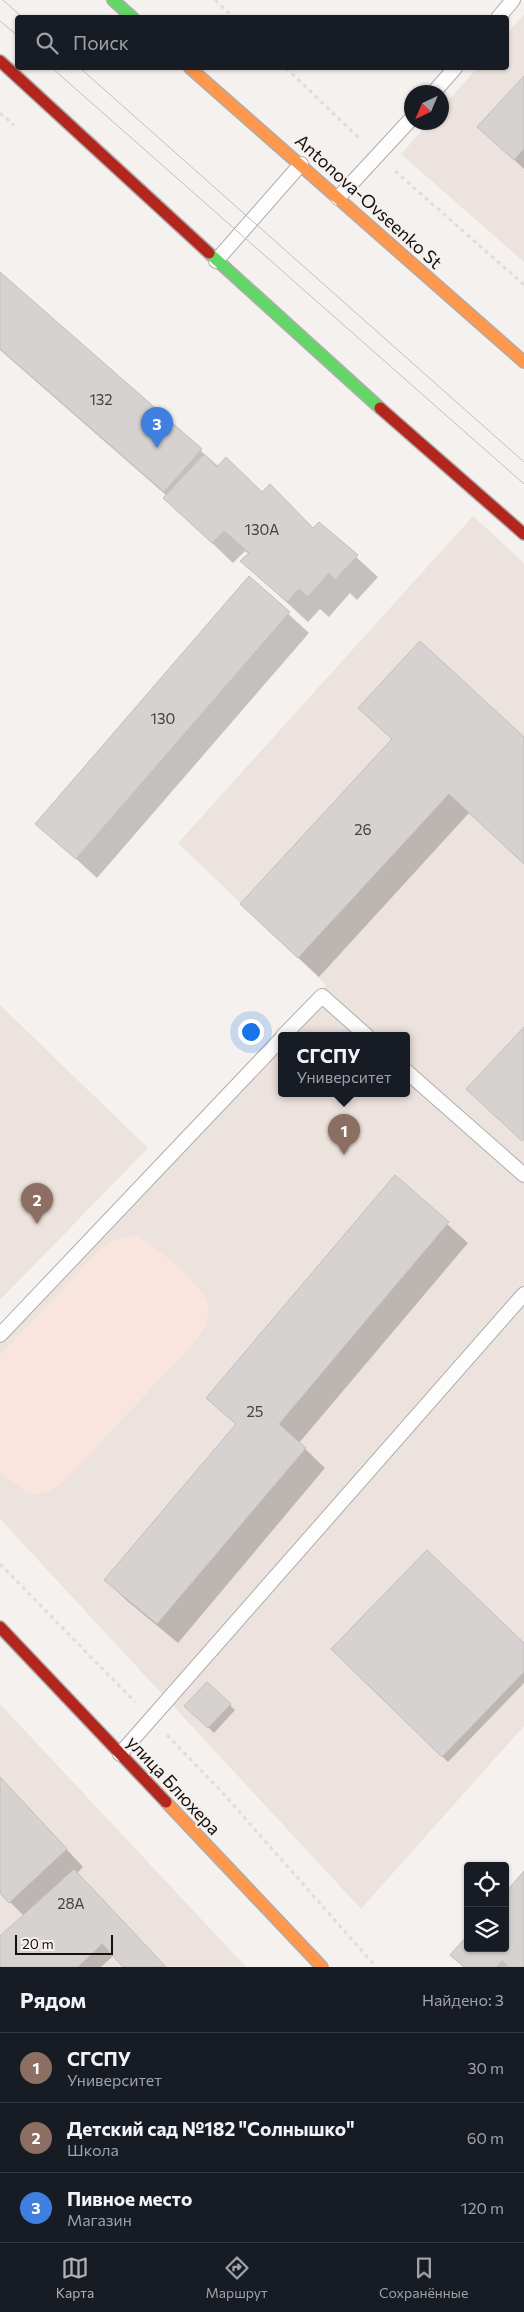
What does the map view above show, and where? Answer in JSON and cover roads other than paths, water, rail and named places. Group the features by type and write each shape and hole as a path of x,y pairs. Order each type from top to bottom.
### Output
{"street":[{"path":"113,0 130,15"},
{"path":"0,61 216,261 524,534"},
{"name":"Antonova-Ovseenko St","path":"192,70 524,362"},
{"name":"улица Блюхера","path":"0,1627 322,1967"}],"lane":[{"path":"501,15 514,0"},
{"path":"440,85 453,70"},
{"path":"338,198 404,127"},
{"path":"216,261 301,164"},
{"path":"287,1032 322,996 362,1032"},
{"path":"0,1335 278,1041"},
{"path":"410,1075 524,1175"},
{"path":"120,1754 152,1720 524,1294"}],"tram line":[{"path":"3,0 20,15"},
{"path":"0,21 15,34"},
{"path":"54,70 524,484"},
{"path":"82,70 524,462"}],"place":[{"name":"Пивное место","path":"157,448"},
{"name":"СГСПУ","path":"344,1155"},
{"name":"Детский сад №182 \"Солнышко\"","path":"37,1224"}]}
